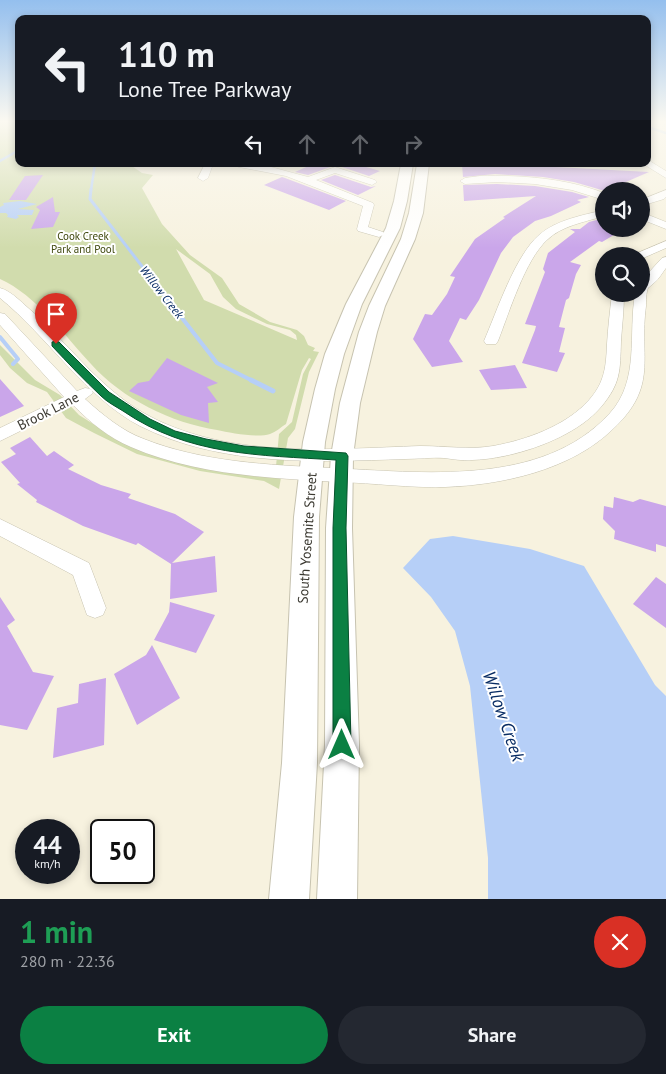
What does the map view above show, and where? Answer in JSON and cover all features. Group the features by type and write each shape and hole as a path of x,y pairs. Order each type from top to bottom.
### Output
{"main road":[{"name":"South Yosemite Street","path":"337,899 342,745 339,528 327,465 317,427 335,356 355,302 395,222 401,201 407,167"},
{"name":"South Yosemite Street","path":"289,899 300,745 302,631 327,465 350,403 368,332 377,306 411,231 418,206 422,167"}],"street":[{"path":"651,165 666,175"},
{"path":"203,178 208,167"},
{"path":"266,167 369,205 362,229 379,234"},
{"path":"280,171 289,167"},
{"path":"306,181 335,170 372,182"},
{"path":"465,181 478,179 550,182 595,192"},
{"path":"650,200 666,193"},
{"path":"491,342 531,252 543,237 571,223 595,216"},
{"path":"650,219 666,226"},
{"path":"650,251 666,244"},
{"path":"650,258 663,260 650,281"},
{"path":"0,292 28,316 97,386 123,408 171,433 206,443 327,465 446,480 506,471 556,458 591,440 617,416 630,396 637,379 639,302"},
{"path":"0,316 75,398 100,421 125,437 157,450 195,461 236,468 327,465 440,452 466,454 492,452 527,444 559,429 588,411 603,392 613,372 617,302"},
{"name":"Brook Lane","path":"0,435 97,386"},
{"path":"0,527 82,569 95,608"}],"green space":[{"name":"Cook Creek Park and Pool","path":"0,164 15,164 15,167 133,167 142,173 153,175 142,188 162,224 190,255 222,278 239,304 270,322 297,330 304,336 308,345 315,348 313,351 319,352 309,372 295,429 288,438 279,489 264,481 200,471 137,454 94,433 66,418 47,392 27,383 10,368 0,355 0,345 35,380 60,395 79,415 106,432 275,477 279,434 292,422 303,374 311,359 309,358 302,370 286,424 274,432 265,435 251,435 200,427 166,415 117,388 103,377 38,306 13,286 0,279","holes":["176,249 210,274 223,297 236,309 267,324 290,330 296,335 297,340 204,300"]}],"water":[{"path":"20,201 37,204 18,209 34,210 32,215 17,215 19,217 16,219 7,217 6,213 0,213 0,207 4,205 3,203"},
{"path":"453,536 530,549 584,566 655,685 666,696 666,899 488,899 488,858 470,686 455,631 431,597 403,568 430,539"}],"building":[{"path":"306,167 330,167 308,175 295,172"},
{"path":"342,167 366,167 380,171 369,176"},
{"path":"462,167 556,167 649,172 626,182 595,182 595,188 574,182 543,177 495,174 463,177"},
{"path":"43,175 26,200 9,200 25,176"},
{"path":"335,175 371,187 376,186 358,195 321,180"},
{"path":"282,177 346,201 329,210 264,185"},
{"path":"463,185 535,186 572,192 589,197 577,200 581,202 535,221 513,237 501,253 479,300 466,320 460,318 449,341 463,362 432,367 413,339 425,314 432,315 447,294 455,277 450,276 475,239 505,218 503,217 536,196 464,201"},
{"path":"53,197 55,212 60,212 53,227 31,229 40,210 36,207"},
{"path":"595,220 595,237 610,237 602,242 599,241 570,262 581,265 576,274 569,298 566,300 559,327 565,328 559,352 565,353 557,372 522,363 536,326 525,324 545,272 543,269 548,253 575,232 570,229 580,229 589,222"},
{"path":"167,358 218,383 207,387 218,402 208,403 209,423 181,415 129,391 138,383 149,381"},
{"path":"515,365 527,388 491,390 479,370"},
{"path":"0,379 24,406 0,417"},
{"path":"30,437 47,456 54,451 74,465 68,469 101,485 131,494 128,498 175,514 204,532 172,563 215,556 217,592 170,599 171,564 138,543 136,545 83,526 36,502 37,500 17,484 20,483 1,462 16,454 10,448"},
{"path":"614,497 633,502 640,499 666,506 666,547 656,544 656,552 614,539 615,531 603,519 604,506 613,508"},
{"path":"656,577 666,584 666,628 633,604"},
{"path":"0,597 15,620 7,626 33,672 54,676 27,730 0,725"},
{"path":"170,602 215,615 196,653 154,640 169,612"},
{"path":"152,645 180,698 137,725 114,674 146,655"},
{"path":"106,678 104,745 53,758 57,708 78,703 79,684"}],"waterway":[{"name":"Willow Creek","path":"91,190 95,167"},
{"name":"Willow Creek","path":"91,189 90,199 148,274"},
{"name":"Willow Creek","path":"147,273 217,363 273,391"},
{"path":"0,337 18,359 13,364"}],"route":[{"path":"56,344 105,394 123,408 146,422 171,433 206,443 244,450 342,456 339,528 342,745"}]}
